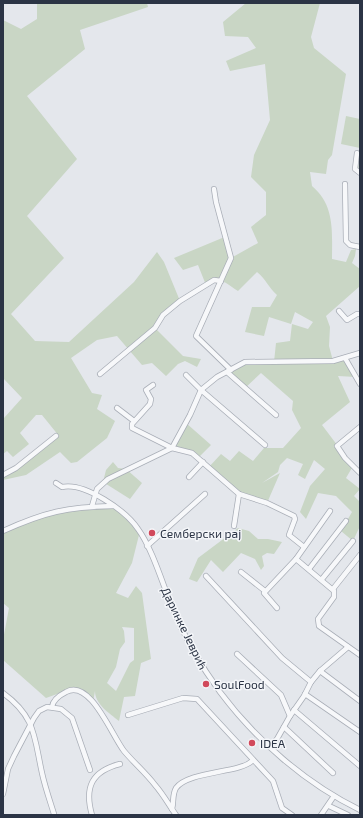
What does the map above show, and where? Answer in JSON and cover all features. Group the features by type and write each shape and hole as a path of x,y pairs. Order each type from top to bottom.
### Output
{"street":[{"path":"357,152 355,169 360,173"},
{"path":"345,184 346,241 350,245 360,247"},
{"path":"214,189 231,258 196,336 229,371 276,415"},
{"path":"100,374 155,328 163,315 180,301 214,280 221,281"},
{"path":"339,312 347,320 357,314 360,314"},
{"path":"92,506 99,486 108,479 172,448 190,415 201,390 229,371 245,362 333,361 360,353"},
{"path":"345,358 360,384"},
{"path":"186,375 201,390 265,445"},
{"path":"153,385 146,390 151,399 150,404 131,425 134,430 172,448 192,453 239,494 267,503 294,516 295,519 289,535 304,547"},
{"path":"116,408 134,421"},
{"path":"360,427 337,446 345,458 360,473"},
{"path":"3,475 16,468 56,436"},
{"path":"189,477 202,462"},
{"name":"Даринке Јеврић","path":"56,483 62,487 70,486 95,495 130,519 140,531 177,617 205,670 233,709 270,747 301,773 334,796 360,810"},
{"path":"147,546 205,494"},
{"path":"234,526 239,494"},
{"path":"3,531 30,518 59,510 92,506 113,506"},
{"path":"265,591 296,559 330,511"},
{"path":"310,569 346,521"},
{"path":"322,579 353,542"},
{"path":"333,589 360,555"},
{"path":"296,559 333,589 334,597 318,619 318,624 360,655"},
{"path":"241,572 265,591 264,593 269,601 277,608"},
{"path":"206,576 282,658 311,682"},
{"path":"270,747 277,739 311,682 320,671 348,647"},
{"path":"237,654 281,695 290,716"},
{"path":"320,671 360,701"},
{"path":"52,706 56,699 71,689 78,689 86,695 106,720 124,750 156,785 176,815"},
{"path":"3,693 17,705 30,724 37,743 42,777 54,814"},
{"path":"305,694 360,732"},
{"path":"128,715 183,698 195,698 203,704 252,761 274,783 279,802 284,813 292,815"},
{"path":"3,794 8,769 30,724 39,711 52,706 64,710 74,721 90,770"},
{"path":"294,710 360,766"},
{"path":"284,727 333,773"},
{"path":"172,809 174,792 181,783 218,771 246,766 252,761"},
{"path":"92,815 89,794 94,778 109,767 120,764"},
{"path":"321,815 329,806 334,796"},
{"path":"329,806 348,815"}],"green space":[{"path":"37,3 147,3 148,7 80,30 85,49 27,96 77,159 27,216 64,258 11,314 35,341 69,342 134,282 157,252 164,262 180,301 163,315 155,328 183,356 201,359 197,367 185,361 178,364 166,376 152,363 142,365 117,336 97,340 71,358 92,393 102,395 97,409 115,421 107,438 77,462 71,463 60,452 26,475 3,480 3,475 59,436 42,415 36,415 20,433 29,444 13,457 7,451 3,454 4,418 22,398 3,378 3,20 21,29 37,19"},
{"path":"246,3 320,3 311,37 314,48 346,74 332,155 328,160 326,174 310,172 312,186 325,202 331,220 332,259 346,262 351,250 356,249 352,263 360,269 360,286 326,316 330,327 329,346 333,361 345,358 356,377 338,376 350,402 322,425 353,466 346,478 360,489 354,496 360,502 360,526 353,541 341,531 352,512 336,496 318,493 306,519 300,512 310,486 325,469 314,460 305,479 298,475 303,464 287,458 280,465 278,472 262,483 280,473 267,503 244,496 208,468 221,454 230,461 239,451 253,461 264,448 283,448 301,428 292,410 293,401 261,373 245,388 227,372 245,362 274,362 276,343 290,341 292,324 308,329 313,322 295,312 291,324 269,317 264,336 245,332 252,307 270,307 277,295 265,280 257,272 238,291 226,283 219,281 206,285 198,265 183,270 174,258 227,236 231,258 258,243 251,227 266,215 266,192 251,177 254,155 270,120 265,64 230,71 226,61 256,48 248,37 225,36 223,22"},
{"path":"346,116 360,119 360,148 341,144"},
{"path":"360,148 360,171 358,170"},
{"path":"186,423 211,445 198,458 192,453 172,448"},
{"path":"113,462 118,468 126,469 142,483 130,499 103,482 106,470"},
{"path":"113,506 140,531 132,563 116,593 128,598 136,586 142,593 151,659 141,663 135,696 124,697 119,721 100,704 97,700 95,691 93,702 86,695 71,689 46,698 3,660 3,640 9,608 3,603 3,530 59,510","holes":["122,627 134,628 134,660 130,663 116,691 107,683 116,667 120,649 125,642"]},
{"path":"238,528 249,531 258,539 268,539 282,542 274,554 267,553 262,556 264,566 261,570 255,559 241,553 223,572 211,560 197,582 189,579 198,558"}],"place":[{"name":"Семберски рај","path":"152,533"},
{"name":"SoulFood","path":"206,684"},
{"name":"IDEA","path":"252,743"}]}
